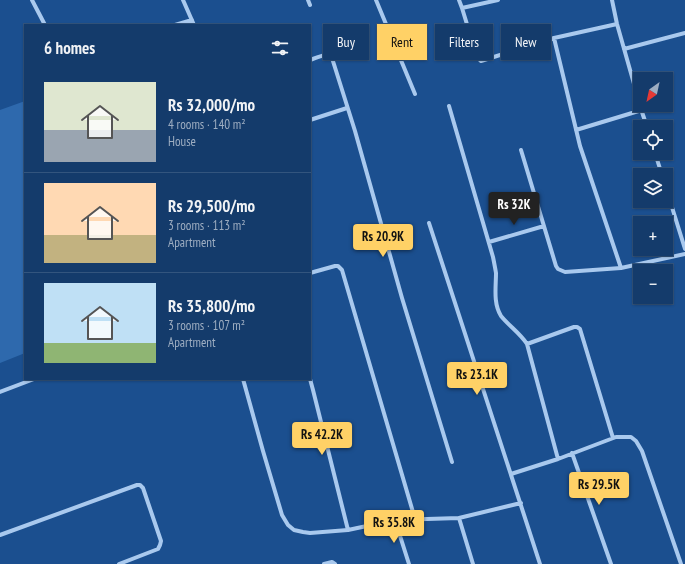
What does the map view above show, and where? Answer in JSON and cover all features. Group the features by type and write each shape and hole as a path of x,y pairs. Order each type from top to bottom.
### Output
{"street":[{"path":"32,0 44,24"},
{"path":"183,0 194,24"},
{"path":"308,0 310,5"},
{"path":"376,0 415,94"},
{"path":"459,0 477,57 481,61 554,38 617,24"},
{"path":"462,8 498,0"},
{"path":"612,0 617,24 633,80"},
{"path":"178,24 192,20"},
{"path":"624,49 685,33"},
{"path":"554,38 580,146 621,268"},
{"path":"311,60 327,55 332,58 402,298 452,462"},
{"path":"449,106 495,266 497,307 502,317 520,334 527,344 558,459"},
{"path":"311,120 347,108"},
{"path":"576,130 635,112"},
{"path":"521,150 558,270 565,272 621,268 685,254"},
{"path":"672,208 685,249"},
{"path":"429,223 540,564"},
{"path":"489,242 544,226"},
{"path":"311,273 338,266 342,270 415,519"},
{"path":"527,344 574,327 580,329 612,438"},
{"path":"0,392 31,380"},
{"path":"243,380 282,515 288,525 294,530 310,533 348,530 395,520 459,518 521,503"},
{"path":"310,380 348,530"},
{"path":"511,474 558,459 612,438 630,438 636,441 642,451 681,564"},
{"path":"572,454 611,564"},
{"path":"0,535 140,485 143,488 161,541 160,545 159,548 154,551 119,564"},
{"path":"459,518 473,564"},
{"path":"395,520 409,564"},
{"path":"324,564 332,562 335,564"}],"shaded area":[{"path":"24,101 24,353 0,363 0,110"}]}
